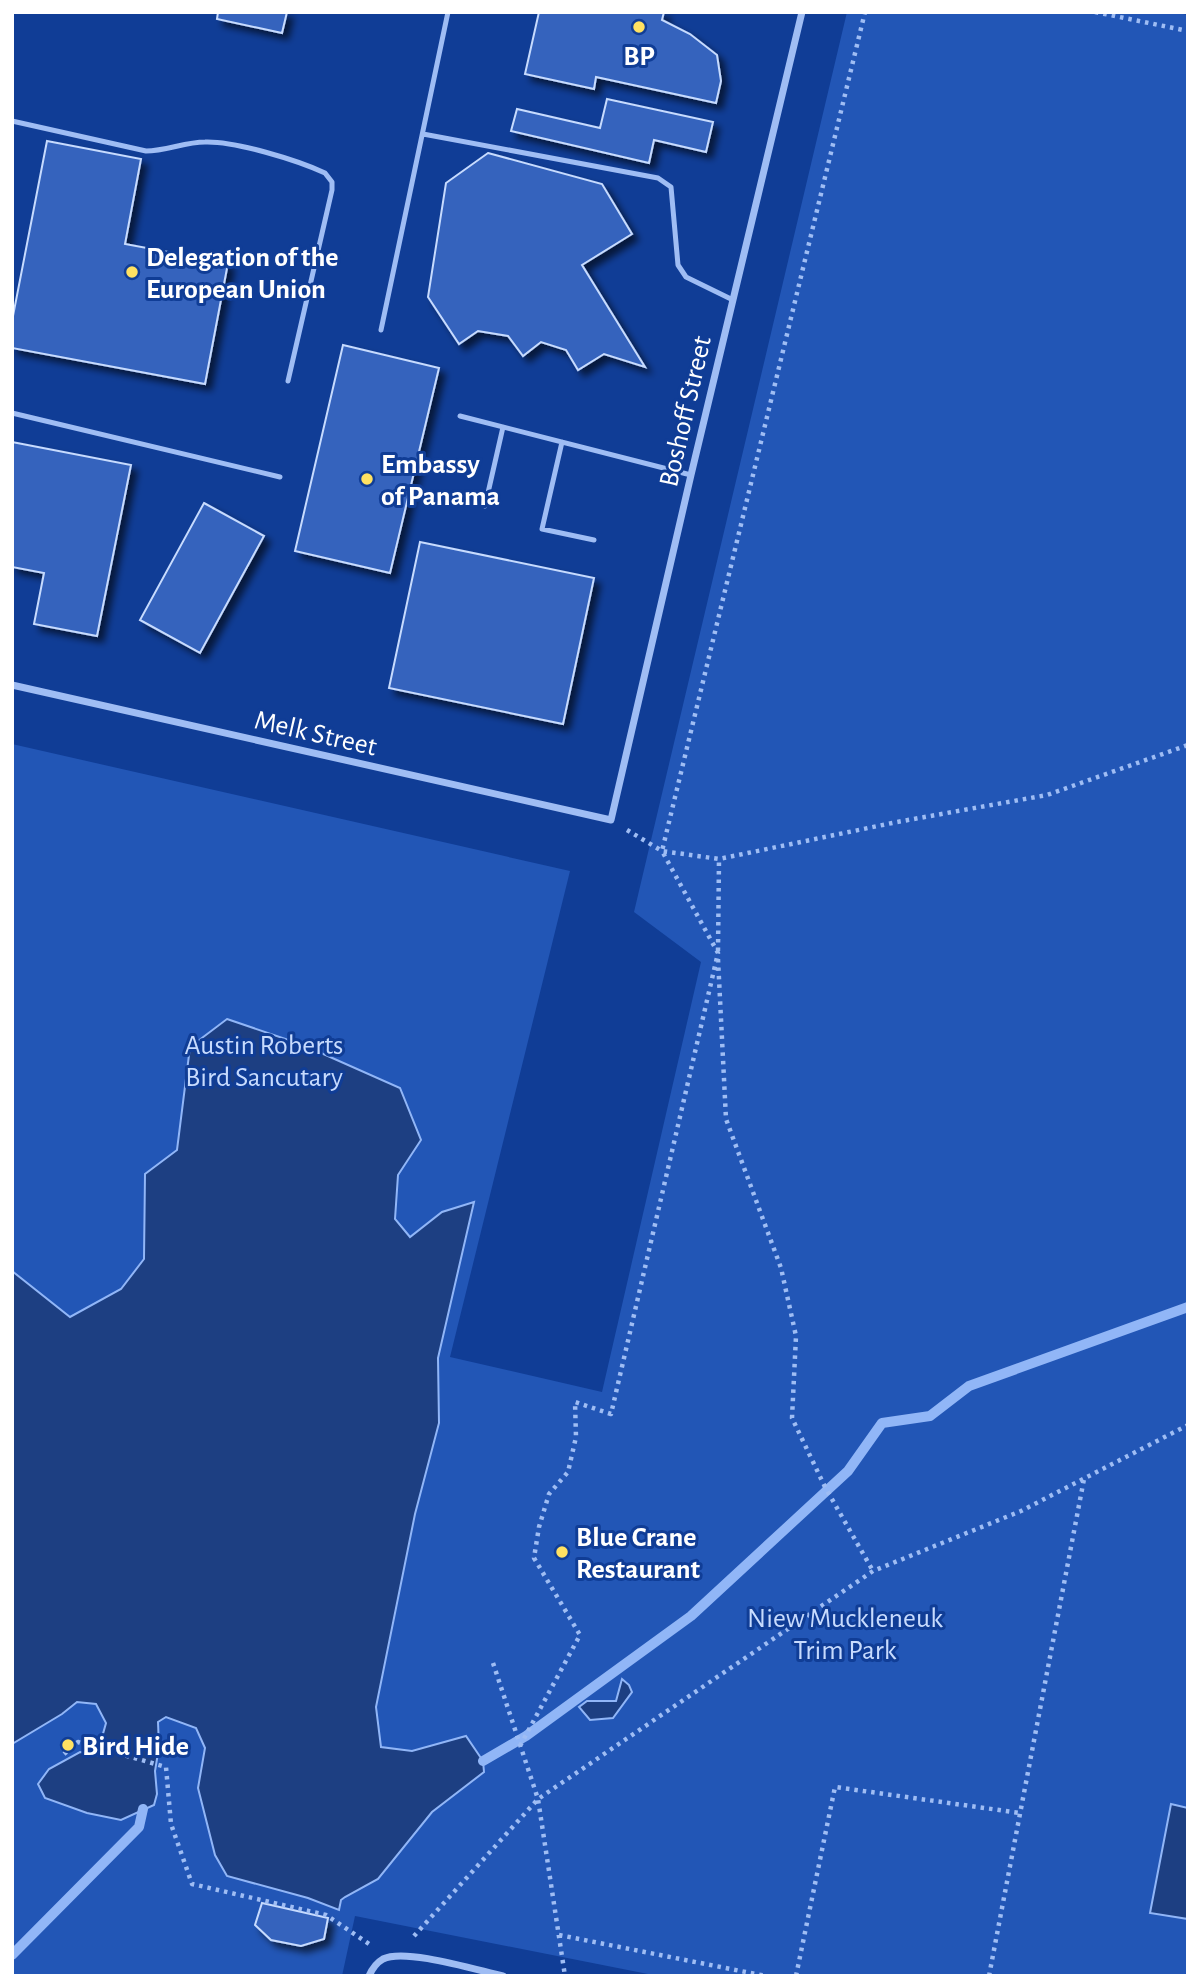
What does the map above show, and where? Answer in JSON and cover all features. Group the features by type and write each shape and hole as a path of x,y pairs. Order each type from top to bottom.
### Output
{"street":[{"name":"Boshoff Street","path":"611,820 802,12"},
{"name":"Melk Street","path":"12,685 611,820"},
{"path":"369,1976 381,1959 402,1954 503,1976"}],"lane":[{"path":"381,330 448,12"},
{"path":"12,121 145,151 159,151 202,142 229,142 325,173 331,182 332,190 288,381"},
{"path":"422,134 658,178 666,182 671,187 678,265 687,277 733,300"},
{"path":"12,413 280,477"},
{"path":"460,416 691,475"},
{"path":"485,506 503,427"},
{"path":"562,442 542,529 594,540"}],"path":[{"path":"520,1746 580,1635 534,1558 539,1527 548,1494 568,1472 576,1437 575,1402 611,1414 718,953 662,851 865,12"},
{"path":"1095,12 1188,31"},
{"path":"611,820 662,851 719,859 897,822 1047,795 1188,745"},
{"path":"719,859 718,953 726,1119 781,1268 796,1336 792,1418 825,1487 873,1571"},
{"path":"411,1940 538,1799 873,1571 1021,1511 1188,1425"},
{"path":"989,1976 1084,1479"},
{"path":"493,1663 538,1799 565,1976"},
{"path":"64,1754 78,1742 166,1767 171,1824 192,1884 327,1915 367,1944"},
{"path":"796,1976 835,1787 1020,1813"},
{"path":"559,1935 766,1976"}],"green space":[{"name":"Niew Muckleneuk Trim Park","path":"847,12 1174,12 1188,15 1188,1976 658,1976 355,1916 342,1976 12,1976 12,744 570,871 450,1357 602,1392 701,962 634,912"}],"shaded area":[{"path":"227,1019 303,1045 400,1088 421,1140 398,1175 395,1219 410,1237 442,1212 474,1202 438,1358 439,1423 415,1514 376,1707 381,1747 412,1751 466,1736 483,1761 484,1772 432,1812 378,1879 341,1900 339,1910 308,1898 227,1876 215,1855 198,1788 205,1748 196,1728 166,1717 158,1722 159,1747 155,1771 157,1794 154,1805 121,1820 87,1813 45,1798 38,1784 49,1769 80,1752 97,1755 106,1723 96,1704 77,1702 12,1744 12,1271 70,1317 121,1289 144,1259 145,1174 177,1150 190,1047"},
{"path":"622,1679 632,1692 613,1718 590,1720 579,1707 587,1701 616,1701"},
{"path":"1171,1804 1188,1808 1188,1919 1150,1913"}],"building":[{"path":"218,12 287,12 282,33 217,19"},
{"path":"539,12 664,12 662,20 690,34 717,55 721,81 716,103 596,77 594,89 525,74"},
{"path":"607,99 713,122 706,152 654,140 649,163 511,131 517,109 600,128"},
{"path":"47,141 141,159 125,244 228,263 205,384 12,348 12,321"},
{"path":"488,153 602,184 632,234 582,265 645,367 604,354 578,370 566,350 541,342 523,356 508,336 478,331 459,344 428,297 446,183"},
{"path":"343,345 439,368 390,573 295,551"},
{"path":"12,442 131,465 97,636 34,624 44,573 12,567"},
{"path":"204,503 264,536 200,653 140,620"},
{"path":"420,542 594,578 563,724 389,688"},
{"path":"262,1903 328,1918 324,1939 301,1946 271,1940 255,1925"}],"waterway":[{"path":"483,1761 526,1736 691,1616 848,1471 882,1423 930,1416 969,1386 1188,1307"},
{"path":"12,1955 139,1827 143,1809"}],"place":[{"name":"BP","path":"639,27"},
{"name":"Delegation of the European Union","path":"132,272"},
{"name":"Embassy of Panama","path":"367,479"},
{"name":"Blue Crane Restaurant","path":"562,1552"},
{"name":"Bird Hide","path":"68,1745"}],"park label":[{"name":"Austin Roberts Bird Sancutary","path":"264,1060"}]}
